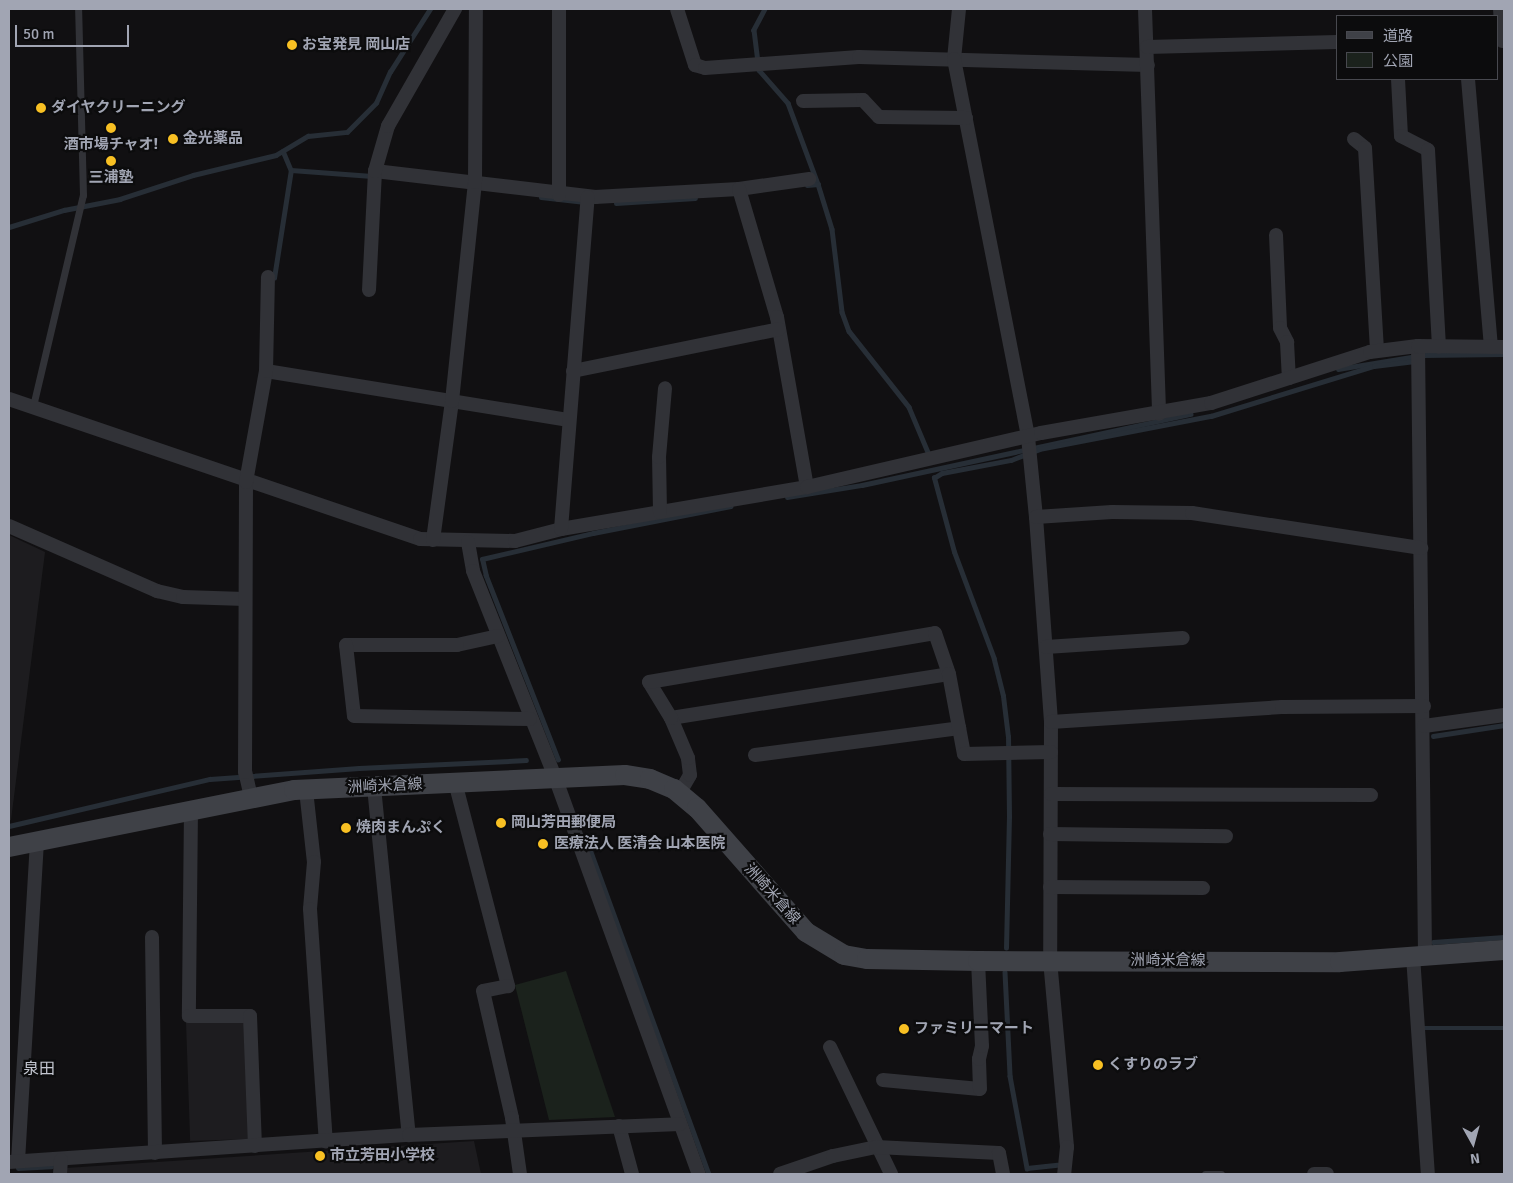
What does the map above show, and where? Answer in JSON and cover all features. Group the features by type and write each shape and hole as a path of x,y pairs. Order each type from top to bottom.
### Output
{"main road":[{"name":"洲崎米倉線","path":"9,847 191,809 248,782 306,790 374,787 455,782 551,768 650,779 680,794 697,808 790,916 824,944 844,955 867,959 978,961 1340,962 1504,950"}],"street":[{"path":"370,290 375,175 388,126 454,9"},
{"path":"433,540 452,401 475,186 476,9"},
{"path":"559,9 559,194"},
{"path":"677,9 695,65 705,68 859,57 1148,65"},
{"path":"959,9 954,59 1029,444 1036,517 1051,722 1050,960 1067,1147 1064,1174"},
{"path":"1145,9 1158,414"},
{"path":"1500,9 1501,41"},
{"path":"1147,46 1336,42"},
{"path":"1398,80 1401,136 1428,150 1439,346"},
{"path":"10,401 33,406 246,482 420,539 468,542 516,541 561,529 807,487 931,460 1029,444 1211,403 1377,351 1418,355 1439,346 1498,347 1468,80"},
{"path":"803,101 863,100 879,117 966,118"},
{"path":"1354,139 1365,148 1377,351"},
{"path":"375,175 559,194 587,200 740,193 809,179"},
{"path":"740,193 779,329 807,487"},
{"path":"561,529 587,200"},
{"path":"1276,235 1280,328 1288,342 1289,378"},
{"path":"248,782 244,599 246,482 266,371 268,277"},
{"path":"573,371 779,329"},
{"path":"1418,355 1424,706 1419,956 1428,1174"},
{"path":"266,371 569,420"},
{"path":"660,512 659,457 664,388"},
{"path":"1036,517 1112,512 1192,513 1422,548"},
{"path":"9,526 157,591 183,596 244,599"},
{"path":"468,542 473,571 551,768 698,1174"},
{"path":"680,794 690,775 688,758 671,718 649,682 935,633 949,674 964,754 1051,752"},
{"path":"498,636 457,646 346,645 354,716 530,719"},
{"path":"1046,647 1184,638"},
{"path":"671,718 949,674"},
{"path":"1051,722 1282,707 1424,706"},
{"path":"1424,726 1504,715"},
{"path":"755,755 958,728"},
{"path":"455,782 508,986 483,991 513,1130 520,1174"},
{"path":"374,787 409,1135"},
{"path":"306,790 314,862 310,909 326,1140"},
{"path":"1050,794 1371,795"},
{"path":"191,809 189,1016 250,1016 255,1146"},
{"path":"1050,834 1226,836"},
{"path":"37,841 18,1166 60,1167 155,1153 326,1140 513,1130 680,1124"},
{"path":"1050,887 1203,888"},
{"path":"152,937 155,1153"},
{"path":"884,1080 980,1089 979,1059 982,1046 978,961"},
{"path":"830,1047 876,1147 891,1174"},
{"path":"619,1126 632,1174"},
{"path":"780,1174 833,1156 876,1147 999,1153 1002,1174"},
{"path":"1314,1174 1328,1174"}],"lane":[{"path":"33,406 83,195 78,9"},
{"path":"1205,1174 1221,1174"}],"shaded area":[{"path":"9,535 45,552 11,820 9,821"},
{"path":"246,1021 250,1139 190,1141 186,1023"},
{"name":"市立芳田小学校","path":"474,1141 481,1174 66,1174 66,1168"}],"green space":[{"path":"566,971 615,1117 549,1120 515,985"}],"waterway":[{"path":"9,227 64,210 120,199 193,175 276,155 308,136 347,132 376,103 390,72 430,9"},
{"path":"765,9 754,30 759,70 788,103 818,184 832,229 842,312 849,331 909,407 930,457"},
{"path":"283,151 291,170 372,176"},
{"path":"274,278 291,170"},
{"path":"807,185 818,184"},
{"path":"541,197 585,202"},
{"path":"616,203 695,198"},
{"path":"1338,369 1423,355 1504,354"},
{"path":"1006,948 1009,817 1008,737 1003,696 994,659 954,552 934,478 942,473 1011,460 1039,449 1211,416 1374,366 1415,361"},
{"path":"787,497 862,485 1190,414"},
{"path":"558,760 486,576 482,559 593,533 730,506"},
{"path":"1433,736 1504,725"},
{"path":"9,826 210,779 359,768 526,760"},
{"path":"587,841 709,1174"},
{"path":"1433,942 1504,937"},
{"path":"1005,972 1010,1076 1027,1168 1057,1165"},
{"path":"1423,1028 1504,1028"},
{"path":"18,1168 51,1166"}],"place":[{"name":"お宝発見 岡山店","path":"292,45"},
{"name":"ダイヤクリーニング","path":"41,108"},
{"name":"酒市場チャオ!","path":"111,128"},
{"name":"金光薬品","path":"173,139"},
{"name":"三浦塾","path":"111,161"},
{"name":"岡山芳田郵便局","path":"501,823"},
{"name":"焼肉まんぷく","path":"346,828"},
{"name":"医療法人 医清会 山本医院","path":"543,844"},
{"name":"ファミリーマート","path":"904,1029"},
{"name":"くすりのラブ","path":"1098,1065"},
{"name":"市立芳田小学校","path":"320,1156"}],"district":[{"name":"泉田","path":"39,1069"}]}
